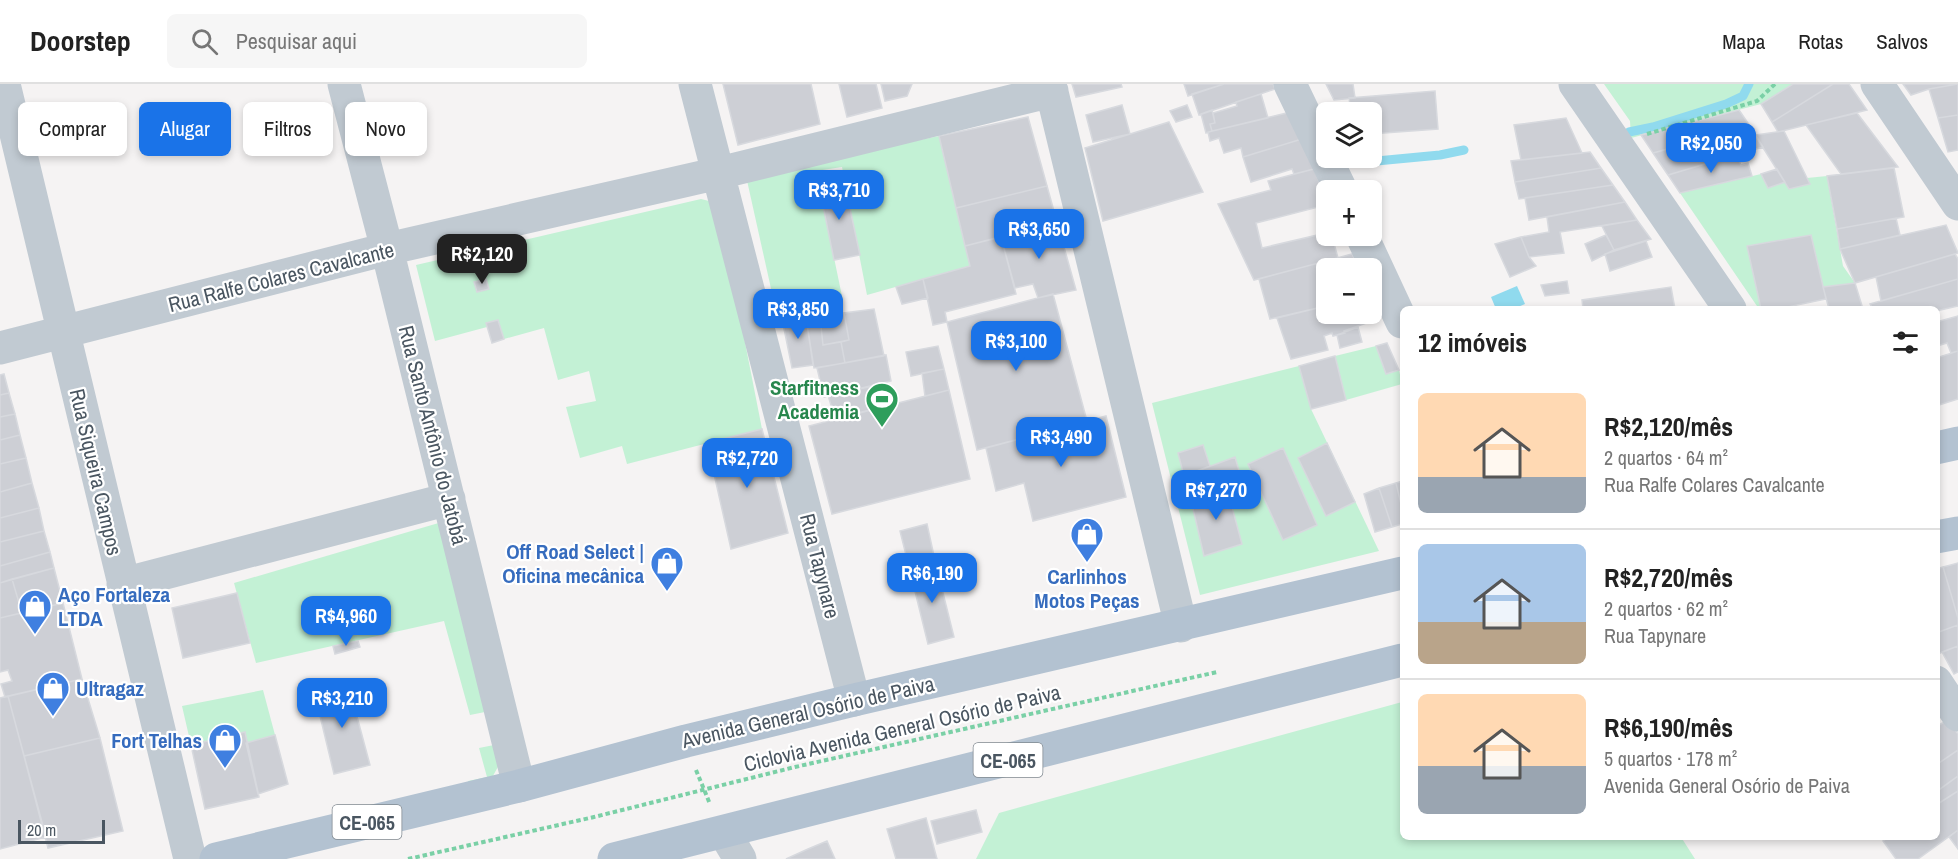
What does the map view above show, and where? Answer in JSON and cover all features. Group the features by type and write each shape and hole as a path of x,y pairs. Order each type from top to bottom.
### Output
{"main road":[{"path":"1940,447 1958,442"},
{"path":"1940,536 1958,533"},
{"name":"Avenida General Osório de Paiva","path":"216,859 519,786 687,741 854,700 1400,573"},
{"name":"CE-065","path":"614,859 732,845 1400,661"}],"street":[{"name":"Rua Siqueira Campos","path":"3,84 190,859"},
{"name":"Rua Santo Antônio do Jatobá","path":"344,84 387,249 519,786"},
{"name":"Rua Tapynare","path":"696,84 854,700"},
{"path":"1290,84 1336,180"},
{"path":"1575,84 1728,306"},
{"path":"1877,84 1958,204"},
{"name":"Rua Ralfe Colares Cavalcante","path":"0,348 387,249 719,174 1051,87"},
{"path":"1051,87 1181,626"},
{"path":"1367,246 1400,317"},
{"path":"123,584 449,499"},
{"path":"1940,688 1958,715"}],"path":[{"path":"1614,142 1757,101 1775,84"},
{"name":"Ciclovia Avenida General Osório de Paiva","path":"408,859 806,764 1227,670"},
{"path":"687,741 703,790 732,845"}],"green space":[{"path":"1604,84 1793,84 1761,104 1631,138 1630,121"},
{"path":"939,136 970,266 867,295 842,167 816,171 843,301 778,320 746,176"},
{"path":"1761,174 1768,187 1785,182 1789,188 1810,184 1807,178 1827,176 1843,266 1855,283 1823,287 1811,235 1747,246 1760,306 1757,306 1680,193"},
{"path":"701,199 709,201 720,215 762,429 627,464 622,446 580,458 566,407 596,401 589,371 558,380 544,328 504,339 498,320 486,323 487,327 435,341 416,265"},
{"path":"1376,346 1386,374 1399,370 1400,385 1346,400 1335,356"},
{"path":"1299,366 1311,409 1379,551 1200,595 1152,403"},
{"path":"442,522 490,711 470,715 444,621 256,663 234,583"},
{"path":"263,690 275,735 246,743 191,745 182,706"},
{"path":"1400,703 1400,840 1683,840 1695,859 976,859 999,813"},
{"path":"494,745 499,765 489,783 467,787 468,781 487,777 479,748"}],"water":[{"path":"1517,286 1525,304 1495,306 1491,297"}],"building":[{"path":"723,84 811,84 820,124 738,145"},
{"path":"839,84 876,84 882,108 847,117"},
{"path":"881,84 912,84 907,96 885,101"},
{"path":"1072,84 1121,84 1122,87 1076,97"},
{"path":"1184,84 1224,84 1188,96"},
{"path":"1224,84 1273,84 1275,89 1199,115 1192,94"},
{"path":"1326,84 1353,84 1355,98 1334,100"},
{"path":"1793,84 1833,84 1772,122 1761,104"},
{"path":"1833,84 1849,84 1867,110 1778,132 1772,122"},
{"path":"1903,84 1958,84 1911,95"},
{"path":"1958,84 1958,115 1938,118 1929,89"},
{"path":"1435,91 1438,129 1382,133 1382,102 1350,102 1349,98"},
{"path":"1261,94 1268,118 1212,131 1210,124 1215,123 1213,113 1237,106 1236,102"},
{"path":"1122,105 1130,134 1093,142 1086,115"},
{"path":"1187,105 1192,117 1176,122 1170,111"},
{"path":"1212,110 1215,123 1210,124 1212,131 1206,133 1201,114"},
{"path":"1739,110 1750,126 1653,153 1641,135"},
{"path":"1291,112 1302,139 1243,157 1241,148 1224,153 1219,138 1210,141 1208,132"},
{"path":"1857,113 1898,167 1841,174 1806,125"},
{"path":"1958,115 1958,150 1948,152 1938,118"},
{"path":"1028,117 1047,186 956,208 939,136"},
{"path":"1566,118 1582,153 1521,160 1514,125"},
{"path":"1169,122 1203,192 1103,221 1085,148"},
{"path":"1750,126 1763,147 1717,160 1709,137"},
{"path":"1784,131 1810,184 1789,189 1755,135"},
{"path":"1302,139 1314,169 1294,174 1292,169 1251,182 1243,157"},
{"path":"1683,145 1688,153 1703,149 1708,163 1668,175 1653,153"},
{"path":"1590,152 1601,168 1515,182 1511,161"},
{"path":"1736,155 1741,165 1748,163 1752,176 1680,193 1668,175"},
{"path":"1601,168 1613,185 1519,199 1515,182"},
{"path":"1894,168 1904,217 1837,229 1827,176"},
{"path":"1314,169 1318,180 1316,180 1316,208 1256,223 1262,248 1316,235 1316,246 1335,246 1338,258 1316,258 1316,264 1254,280 1218,204 1271,190 1268,181"},
{"path":"1777,169 1785,182 1768,188 1761,174"},
{"path":"844,181 860,255 834,260 819,186"},
{"path":"1613,185 1625,202 1529,220 1525,198"},
{"path":"1047,186 1057,222 965,246 956,208"},
{"path":"1625,202 1637,220 1560,232 1564,253 1529,257 1521,237 1549,232 1547,217"},
{"path":"1896,218 1900,235 1840,249 1837,229"},
{"path":"1637,220 1651,239 1614,250 1602,226"},
{"path":"1057,222 1076,290 1038,298 1033,284 1015,288 1001,237"},
{"path":"1946,225 1958,253 1855,283 1840,249"},
{"path":"1606,235 1614,250 1592,261 1585,244"},
{"path":"1811,235 1826,299 1792,306 1760,306 1747,246"},
{"path":"1001,237 1016,294 945,312 947,322 933,325 923,279 970,266 965,246"},
{"path":"1521,237 1529,257 1536,266 1510,277 1495,244"},
{"path":"1646,241 1652,257 1610,271 1605,254"},
{"path":"1352,254 1354,258 1337,258"},
{"path":"1955,254 1958,259 1958,279 1881,301 1876,277"},
{"path":"1316,264 1316,308 1270,319 1259,279"},
{"path":"486,279 489,289 477,292 474,282"},
{"path":"923,279 928,298 902,304 896,287"},
{"path":"1958,279 1958,306 1940,310 1940,306 1871,306 1870,304"},
{"path":"1567,281 1569,293 1545,296 1541,285"},
{"path":"1855,283 1862,306 1828,306 1823,287"},
{"path":"1671,287 1674,306 1583,306 1582,300"},
{"path":"1053,294 1087,421 977,450 947,322"},
{"path":"1316,308 1316,324 1364,324 1344,331 1345,333 1333,336 1332,333 1324,336 1328,350 1291,359 1277,318"},
{"path":"874,309 884,356 845,363 841,342 849,340 844,313"},
{"path":"809,311 811,322 807,324 813,365 792,368 782,319"},
{"path":"844,313 849,340 823,345 820,317"},
{"path":"1958,316 1958,351 1951,353 1947,343 1940,345 1940,321"},
{"path":"820,317 823,345 841,342 845,363 814,368 807,324"},
{"path":"498,320 504,339 492,343 486,323"},
{"path":"1358,327 1362,342 1340,348 1337,335"},
{"path":"1387,343 1399,370 1386,374 1376,346"},
{"path":"938,346 944,369 911,376 906,352"},
{"path":"1958,351 1958,399 1940,405 1940,357"},
{"path":"886,355 891,381 824,397 817,368"},
{"path":"1335,356 1346,400 1311,409 1299,366"},
{"path":"944,369 949,390 925,396 922,373"},
{"path":"4,374 9,393 0,395 0,375"},
{"path":"879,385 885,406 835,419 828,395"},
{"path":"949,390 970,479 832,514 809,426"},
{"path":"9,393 15,414 0,417 0,395"},
{"path":"15,414 20,435 0,440 0,417"},
{"path":"1106,416 1126,497 1033,521 1024,483 996,491 986,448"},
{"path":"762,429 788,533 731,549 707,443"},
{"path":"20,435 26,458 0,464 0,440"},
{"path":"1327,443 1355,502 1326,516 1298,458"},
{"path":"1203,445 1210,466 1184,476 1178,453"},
{"path":"1283,448 1317,525 1283,540 1248,464"},
{"path":"1235,457 1242,481 1190,496 1184,476"},
{"path":"26,458 32,483 0,492 0,464"},
{"path":"1400,482 1400,500 1396,483"},
{"path":"32,483 39,508 0,518 0,492"},
{"path":"1396,483 1400,500 1400,525 1392,527 1379,488"},
{"path":"1226,485 1242,544 1204,556 1190,496"},
{"path":"1379,488 1392,527 1375,532 1364,494"},
{"path":"39,508 44,531 0,542 0,518"},
{"path":"927,524 936,565 910,571 900,531"},
{"path":"44,531 50,552 0,566 0,542"},
{"path":"50,552 54,568 0,583 0,566"},
{"path":"1958,563 1958,618 1943,567"},
{"path":"936,565 954,637 928,644 910,571"},
{"path":"1943,567 1958,625 1940,632 1940,568"},
{"path":"54,568 63,603 22,613 12,579"},
{"path":"12,579 22,613 0,618 0,583"},
{"path":"237,593 250,643 183,658 172,608"},
{"name":"Aço Fortaleza LTDA","path":"63,603 82,679 5,697 1,684 12,681 8,670 0,672 0,618"},
{"path":"1958,625 1958,646 1940,653 1940,632"},
{"path":"358,641 360,647 335,654 333,646"},
{"path":"1958,646 1958,672 1954,674 1942,652"},
{"name":"Ultragaz","path":"82,679 100,738 24,756 8,696"},
{"path":"348,683 370,765 334,774 314,691"},
{"path":"8,696 46,837 0,849 0,698"},
{"path":"1947,720 1958,734 1958,750 1940,762 1940,724"},
{"name":"Fort Telhas","path":"245,732 259,797 205,809 191,745"},
{"path":"275,735 288,784 258,794 246,743"},
{"path":"100,738 123,831 48,848 24,756"},
{"path":"1958,750 1958,776 1940,789 1940,762"},
{"path":"1958,776 1958,791 1940,802 1940,789"},
{"path":"1958,791 1958,830 1918,859 1896,859 1883,841 1884,840 1940,840 1940,802"},
{"path":"976,810 982,832 937,844 931,821"},
{"path":"926,818 937,859 896,859 887,829"},
{"path":"1958,830 1958,849 1949,837"},
{"path":"827,841 835,859 786,859 808,849"}],"waterway":[{"path":"1629,132 1653,127 1726,104 1743,96 1749,84"},
{"path":"1382,160 1440,155 1464,150"}],"place":[{"name":"Starfitness Academia","path":"882,428"},
{"name":"Carlinhos Motos Peças","path":"1087,563"},
{"name":"Off Road Select | Oficina mecânica","path":"667,592"},
{"name":"Aço Fortaleza LTDA","path":"35,635"},
{"name":"Ultragaz","path":"53,717"},
{"name":"Fort Telhas","path":"225,769"}]}
